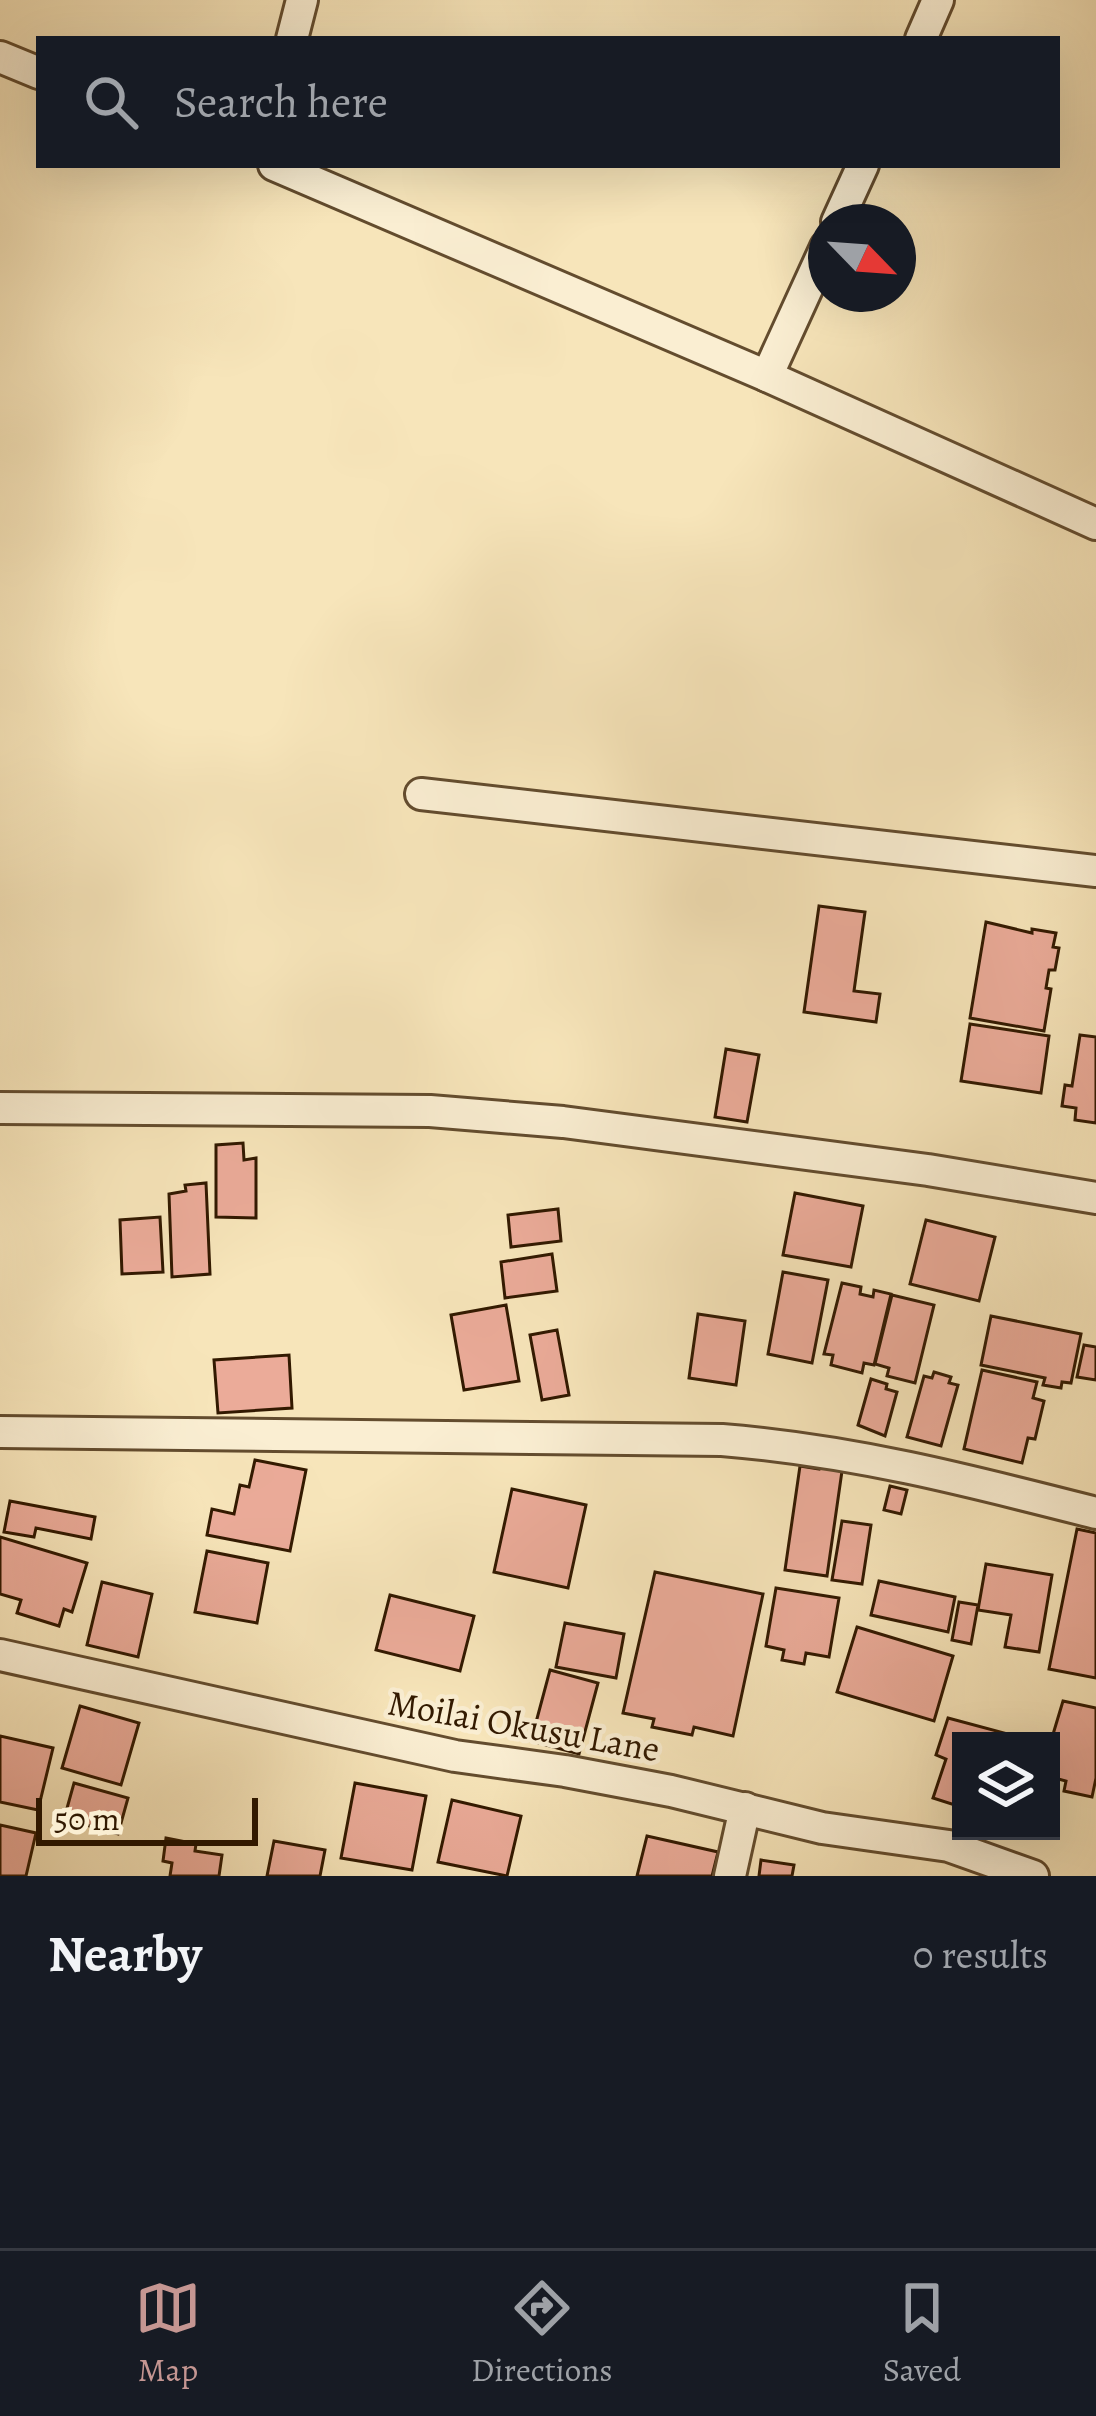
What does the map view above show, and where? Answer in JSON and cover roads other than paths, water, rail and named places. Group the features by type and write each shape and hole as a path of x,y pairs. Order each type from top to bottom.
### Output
{"street":[{"path":"293,36 302,0"},
{"path":"922,36 938,0"},
{"path":"0,58 36,72"},
{"path":"281,168 767,376 1096,524"},
{"path":"845,204 862,168"},
{"path":"767,376 808,286"},
{"path":"421,794 1096,872"},
{"path":"0,1108 305,1108 563,1122 928,1170 1096,1198"},
{"path":"0,1432 722,1440 808,1447 907,1464 1096,1513"},
{"name":"Moilai Okusu Lane","path":"0,1655 455,1756 565,1771 822,1828 949,1846 1033,1876"},
{"path":"730,1876 745,1808"}]}
